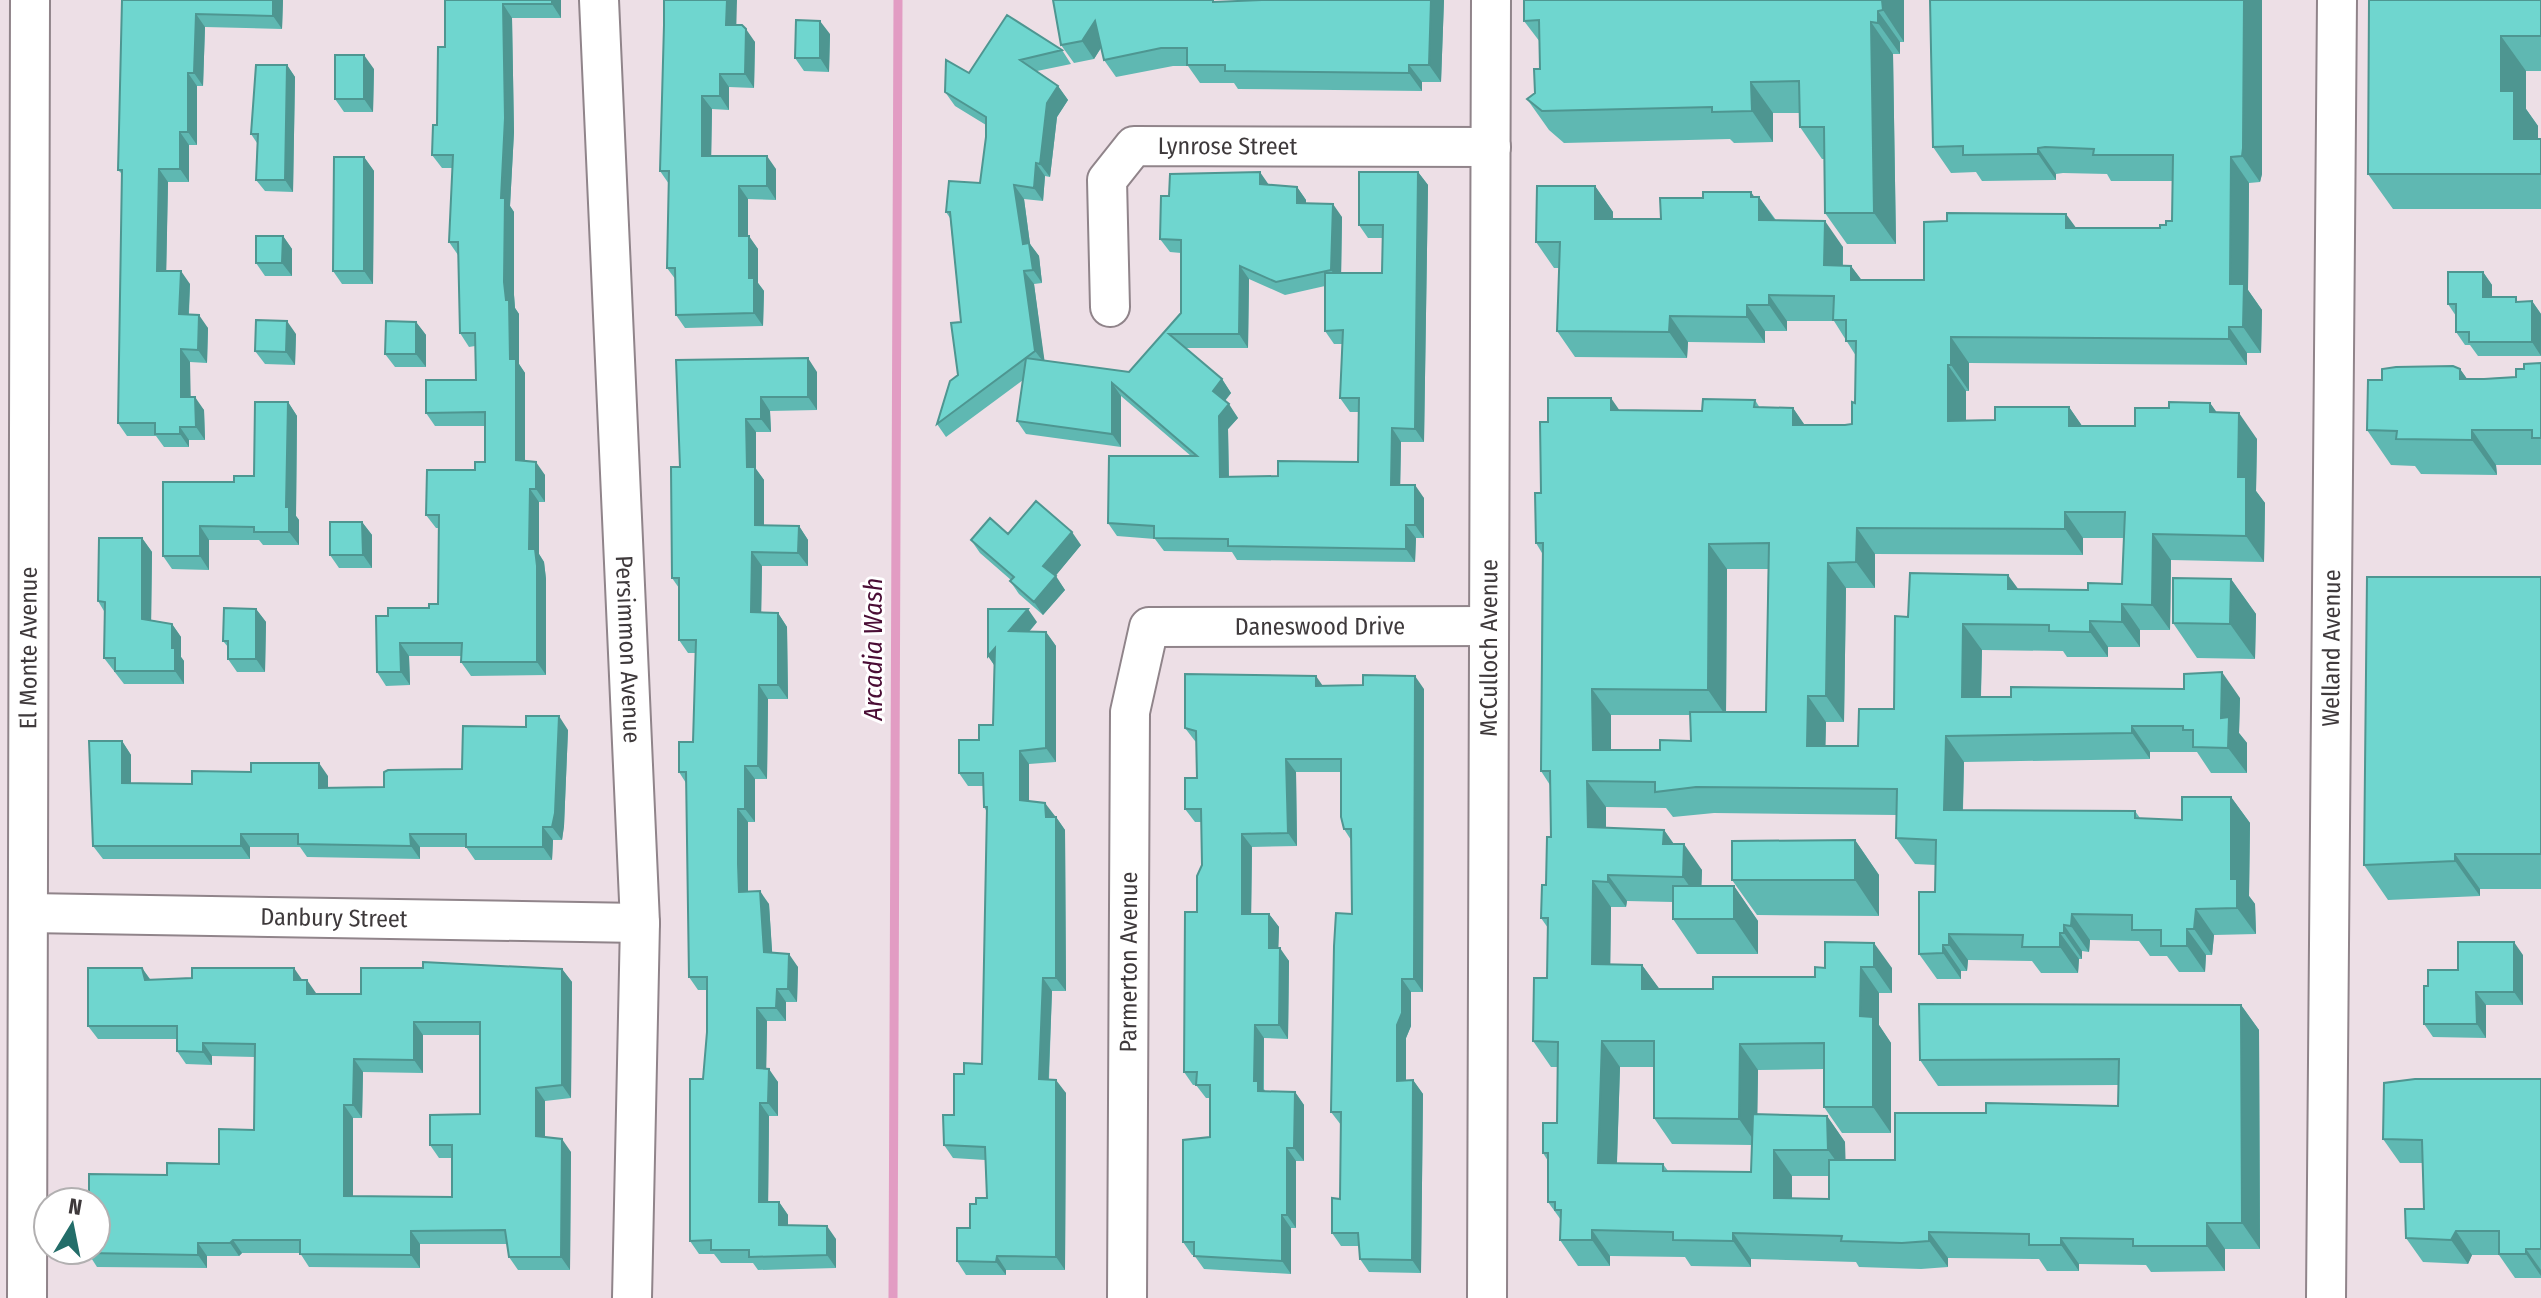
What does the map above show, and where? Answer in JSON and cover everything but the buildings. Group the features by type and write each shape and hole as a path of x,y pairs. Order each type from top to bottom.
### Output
{"street":[{"name":"El Monte Avenue","path":"27,1298 28,913 14,768 14,60 30,0"},
{"name":"Persimmon Avenue","path":"599,0 640,923 632,1298"},
{"name":"McCulloch Avenue","path":"1487,1298 1491,0"},
{"name":"Welland Avenue","path":"2326,1298 2337,0"},
{"name":"Lynrose Street","path":"1110,307 1107,180 1134,146 1491,147"},
{"name":"Daneswood Drive","path":"1149,627 1489,626"},
{"name":"Parmerton Avenue","path":"1127,1298 1130,712 1149,627"},
{"name":"Danbury Street","path":"28,913 640,923"}],"waterway":[{"name":"Arcadia Wash","path":"893,1298 898,0"}]}
